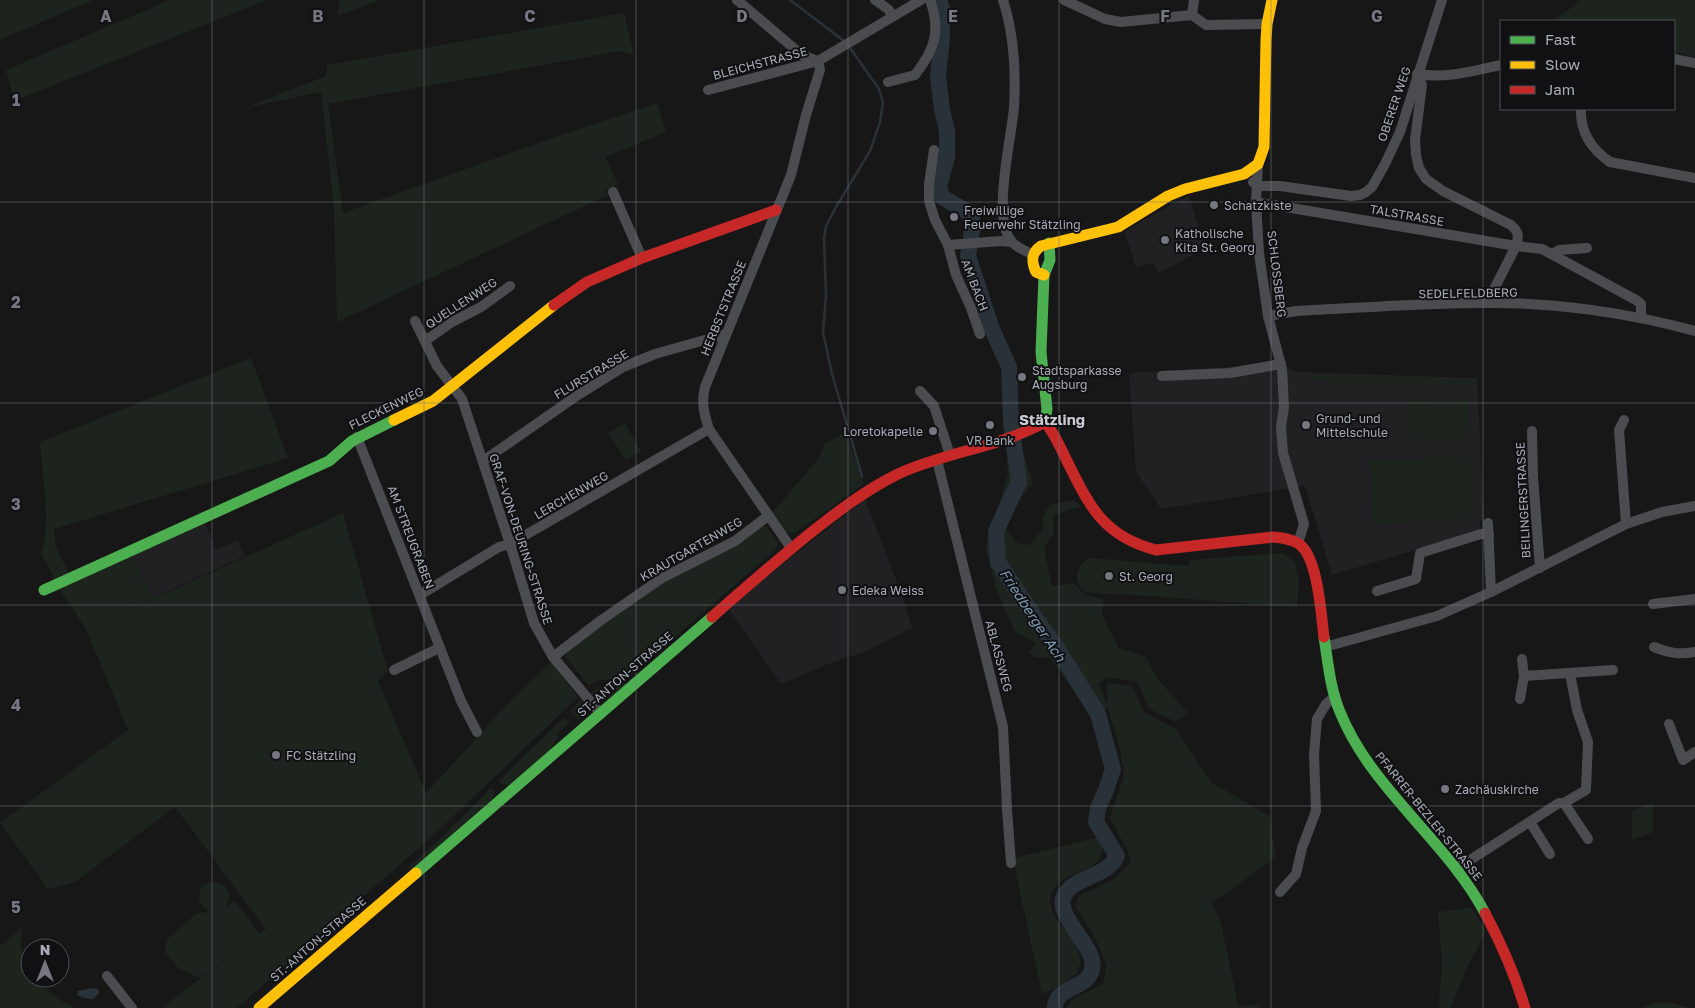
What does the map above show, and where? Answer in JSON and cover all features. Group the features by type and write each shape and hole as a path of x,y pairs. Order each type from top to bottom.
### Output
{"street":[{"path":"737,0 797,52 818,61"},
{"path":"875,0 888,9 893,16"},
{"name":"BLEICHSTRASSE","path":"708,90 818,61 921,0"},
{"path":"888,82 916,75 931,50 936,30 935,16 930,0"},
{"path":"1003,0 1009,18 1014,83 1012,124 1003,182 1004,222 1012,242 1032,254"},
{"path":"1064,0 1105,19 1121,22 1192,15 1206,25 1267,24"},
{"path":"1192,15 1194,0"},
{"path":"1044,275 1036,272 1031,261 1032,254 1036,249 1049,243 1118,227 1168,196 1196,185 1244,174 1258,164 1264,147 1267,24 1272,0"},
{"name":"OBERER WEG","path":"1257,186 1280,186 1351,196 1360,195 1372,186 1400,132 1442,0"},
{"path":"1675,58 1695,64"},
{"name":"HERBSTSTRASSE","path":"791,548 709,429 702,406 702,398 791,174 820,70 818,61"},
{"path":"1417,74 1432,77 1465,73 1500,65"},
{"path":"1417,74 1422,85 1415,140 1416,155 1419,168 1426,179 1517,230 1519,238 1516,246 1486,302"},
{"path":"1581,110 1581,118 1589,142 1598,154 1610,162 1695,178"},
{"name":"AM BACH","path":"934,150 929,184 929,201 934,220 948,245 956,275 980,334"},
{"name":"SCHLOSSBERG","path":"1258,164 1256,202 1259,253 1268,316 1281,364 1284,407 1280,427 1283,453 1304,524 1298,543"},
{"path":"1244,174 1257,186"},
{"path":"613,192 642,258"},
{"name":"TALSTRASSE","path":"1256,202 1542,249 1636,300 1641,304 1642,318"},
{"name":"FLECKENWEG","path":"44,590 329,461 338,450 357,437 380,425 418,410 452,386 568,294 598,276 642,258 776,210"},
{"name":"AM BACH","path":"948,245 1001,241 1012,242"},
{"path":"1049,243 1050,260 1044,275 1041,352 1047,409 1045,422 1052,429 1076,480 1094,510 1112,530 1141,548 1156,550 1272,536 1298,543"},
{"name":"TALSTRASSE","path":"1552,254 1559,250 1587,248"},
{"name":"QUELLENWEG","path":"425,341 452,322 481,307 510,286"},
{"name":"SEDELFELDBERG","path":"1268,316 1296,311 1486,302 1560,307 1642,318 1695,331"},
{"name":"QUELLENWEG","path":"415,321 437,366 452,386"},
{"name":"FLURSTRASSE","path":"483,461 623,367 655,354 726,334"},
{"path":"1162,376 1230,373 1281,364"},
{"name":"GRAF-VON-DEURING-STRASSE","path":"452,386 462,399 534,623 553,657 601,714"},
{"path":"920,391 934,406 950,455"},
{"path":"1624,420 1619,430 1626,524"},
{"name":"ST.-ANTON-STRASSE","path":"259,1008 791,548 855,498 899,474 950,455 1013,436 1045,422"},
{"name":"LERCHENWEG","path":"420,595 499,547 510,544 709,429"},
{"name":"BEILINGERSTRASSE","path":"1532,431 1533,477 1540,568"},
{"name":"AM STREUGRABEN","path":"357,437 460,701 477,732"},
{"name":"ABLASSWEG","path":"937,460 1003,726 1006,763 1006,810 1011,863"},
{"name":"BEILINGERSTRASSE","path":"1325,647 1437,616 1491,592 1626,524 1662,512 1695,506"},
{"name":"KRAUTGARTENWEG","path":"553,657 600,621 662,578 735,541 768,516"},
{"path":"1377,591 1416,579 1420,553 1481,534 1488,528 1491,592"},
{"name":"PFARRER-BEZLER-STRASSE","path":"1298,543 1310,554 1312,562 1334,697 1340,712 1365,759 1456,869 1481,906 1499,940 1525,1008"},
{"path":"1653,604 1695,599"},
{"path":"1654,647 1680,655 1695,652"},
{"path":"394,670 439,648"},
{"path":"1520,699 1524,676 1522,659"},
{"path":"1524,676 1613,670"},
{"path":"1456,869 1559,803 1564,803 1586,790 1588,742 1577,710 1570,674"},
{"path":"1280,892 1296,874 1302,848 1316,811 1314,754 1317,719 1326,704 1334,697"},
{"path":"1669,724 1683,760 1695,752"},
{"path":"1564,803 1588,839"},
{"path":"1530,822 1550,854"},
{"path":"107,976 132,1008"}],"shaded area":[{"path":"0,0 93,0 0,40"},
{"path":"170,0 267,0 14,101 6,70"},
{"path":"340,0 380,0 337,16"},
{"path":"1580,0 1695,0 1695,57 1675,52 1675,20 1554,20"},
{"path":"624,13 634,55 620,51 328,104 343,213 558,136 657,103 666,132 605,157 618,184 606,190 608,195 337,322 334,210 321,92 244,108 326,76 327,65"},
{"name":"Katholische Kita St. Georg","path":"1189,195 1205,248 1159,273 1152,263 1136,268 1125,231"},
{"name":"FC Stätzling","path":"251,358 288,458 54,529 56,547 71,578 130,553 153,598 128,610 343,513 388,671 378,681 426,793 516,695 551,662 578,697 439,830 237,1008 162,1008 255,937 200,978 179,969 165,952 167,939 196,914 210,911 202,906 199,899 201,889 206,884 212,882 225,886 229,892 229,899 225,908 235,901 259,933 266,929 175,807 75,882 48,889 0,823 128,730 86,629 60,590 41,553 46,529 46,514 40,442"},
{"name":"Grund- und Mittelschule","path":"1272,362 1295,372 1477,378 1484,520 1479,521 1481,530 1332,575 1305,486 1161,509 1136,472 1129,373 1230,367"},
{"path":"1310,374 1476,380 1475,386 1310,381"},
{"path":"1468,398 1470,437 1409,440 1408,401"},
{"path":"625,424 641,451 626,460 608,433"},
{"path":"845,432 864,484 796,532 787,532 772,513 819,458 825,444"},
{"path":"1020,443 1033,483 1022,496 1005,526 1017,543 1029,545 1043,529 1043,516 1050,505 1073,500 1081,506 1053,516 1054,533 1044,547 1052,586 1075,583 1084,593 1104,599 1102,615 1119,648 1146,657 1157,678 1188,713 1176,722 1148,708 1138,682 1106,677 1099,684 1107,706 1107,683 1132,686 1145,713 1176,729 1211,782 1269,816 1276,857 1212,903 1221,923 1238,1006 1259,1004 1260,1008 1066,1008 1072,1000 1104,983 1106,965 1097,942 1075,905 1079,895 1112,881 1131,862 1126,848 1110,818 1124,776 1120,749 1108,708 1093,718 1050,658 1035,657 1029,652 1036,643 1015,632 997,591 986,550 987,540 1008,475 1006,448"},
{"path":"1471,456 1474,519 1374,524 1370,461"},
{"path":"865,499 903,598 912,628 864,652 828,664 781,684 729,610 751,589"},
{"path":"204,520 216,550 238,540 245,556 153,598 130,553"},
{"path":"761,526 767,527 778,543 775,550 630,676 596,681 589,686 566,657 567,652 573,646 673,576"},
{"path":"1282,553 1295,562 1299,581 1297,607 1087,593 1082,590 1077,581 1081,565 1090,558 1188,566 1190,560"},
{"path":"627,683 614,694 605,698 595,697 590,693 601,686"},
{"path":"582,699 585,711 578,720 570,711"},
{"path":"563,718 569,723 557,734 559,736 549,751 509,785 501,784 499,781"},
{"path":"491,788 494,792 494,797 412,869 407,868 437,842"},
{"path":"1653,802 1653,832 1632,840 1632,811"},
{"path":"1099,837 1102,849 1096,863 1063,880 1052,893 1050,902 1052,910 1075,944 1081,962 1076,974 1063,984 1042,994 1014,858"},
{"path":"1472,908 1486,931 1467,968 1450,1008 1439,1008 1442,961 1438,912"},
{"path":"22,928 20,938 20,988 45,988 54,996 76,1008 0,1008 0,946"},
{"path":"98,989 99,993 93,999 77,995 78,991"},
{"path":"1669,1002 1690,1008 1642,1008 1655,1003"}],"waterway":[{"path":"790,0 844,41"},
{"name":"Friedberger Ach","path":"939,0 942,9 942,39 938,76 942,110 947,131 947,157 939,187 942,197 971,214 973,224 968,256 992,329 1009,367 1011,422 1019,482 996,531 998,562 1057,648 1098,714 1113,769 1098,808 1096,822 1117,856 1106,869 1068,889 1063,903 1068,920 1090,954 1092,970 1082,982 1061,995 1057,1000 1055,1008"},
{"path":"848,45 879,89 883,103 880,122 870,151 826,226 824,239 826,295 823,332 832,374 862,476"}],"traffic: fast":[{"path":"1045,422 1047,409 1041,352 1044,275 1050,260 1049,243"},
{"path":"44,590 329,461 352,441 394,420"},
{"path":"416,873 712,617"},
{"path":"1324,637 1334,694 1340,712 1354,740 1370,766 1450,862 1469,887 1485,913"}],"traffic: slow":[{"path":"1044,275 1036,272 1033,264 1035,251 1041,246 1118,227 1168,196 1185,189 1244,174 1258,164 1264,147 1266,40 1272,0"},
{"path":"394,420 433,401 554,305"},
{"path":"259,1008 416,873"}],"traffic: jam":[{"path":"554,305 587,282 642,258 776,210"},
{"path":"1045,422 1057,440 1082,491 1099,516 1122,536 1138,544 1156,550 1273,537 1283,538 1299,544 1310,561 1318,587 1324,637"},
{"path":"712,617 813,531 864,493 916,466 1010,438 1045,422"},
{"path":"1485,913 1507,959 1525,1008"}],"place":[{"name":"Schatzkiste","path":"1214,205"},
{"name":"Freiwillige Feuerwehr Stätzling","path":"954,217"},
{"name":"Katholische Kita St. Georg","path":"1165,240"},
{"name":"Stadtsparkasse Augsburg","path":"1022,377"},
{"name":"VR Bank","path":"990,425"},
{"name":"Grund- und Mittelschule","path":"1306,425"},
{"name":"Loretokapelle","path":"933,431"},
{"name":"St. Georg","path":"1109,576"},
{"name":"Edeka Weiss","path":"842,590"},
{"name":"FC Stätzling","path":"276,755"},
{"name":"Zachäuskirche","path":"1445,789"}],"district":[{"name":"Stätzling","path":"1052,419"}]}
